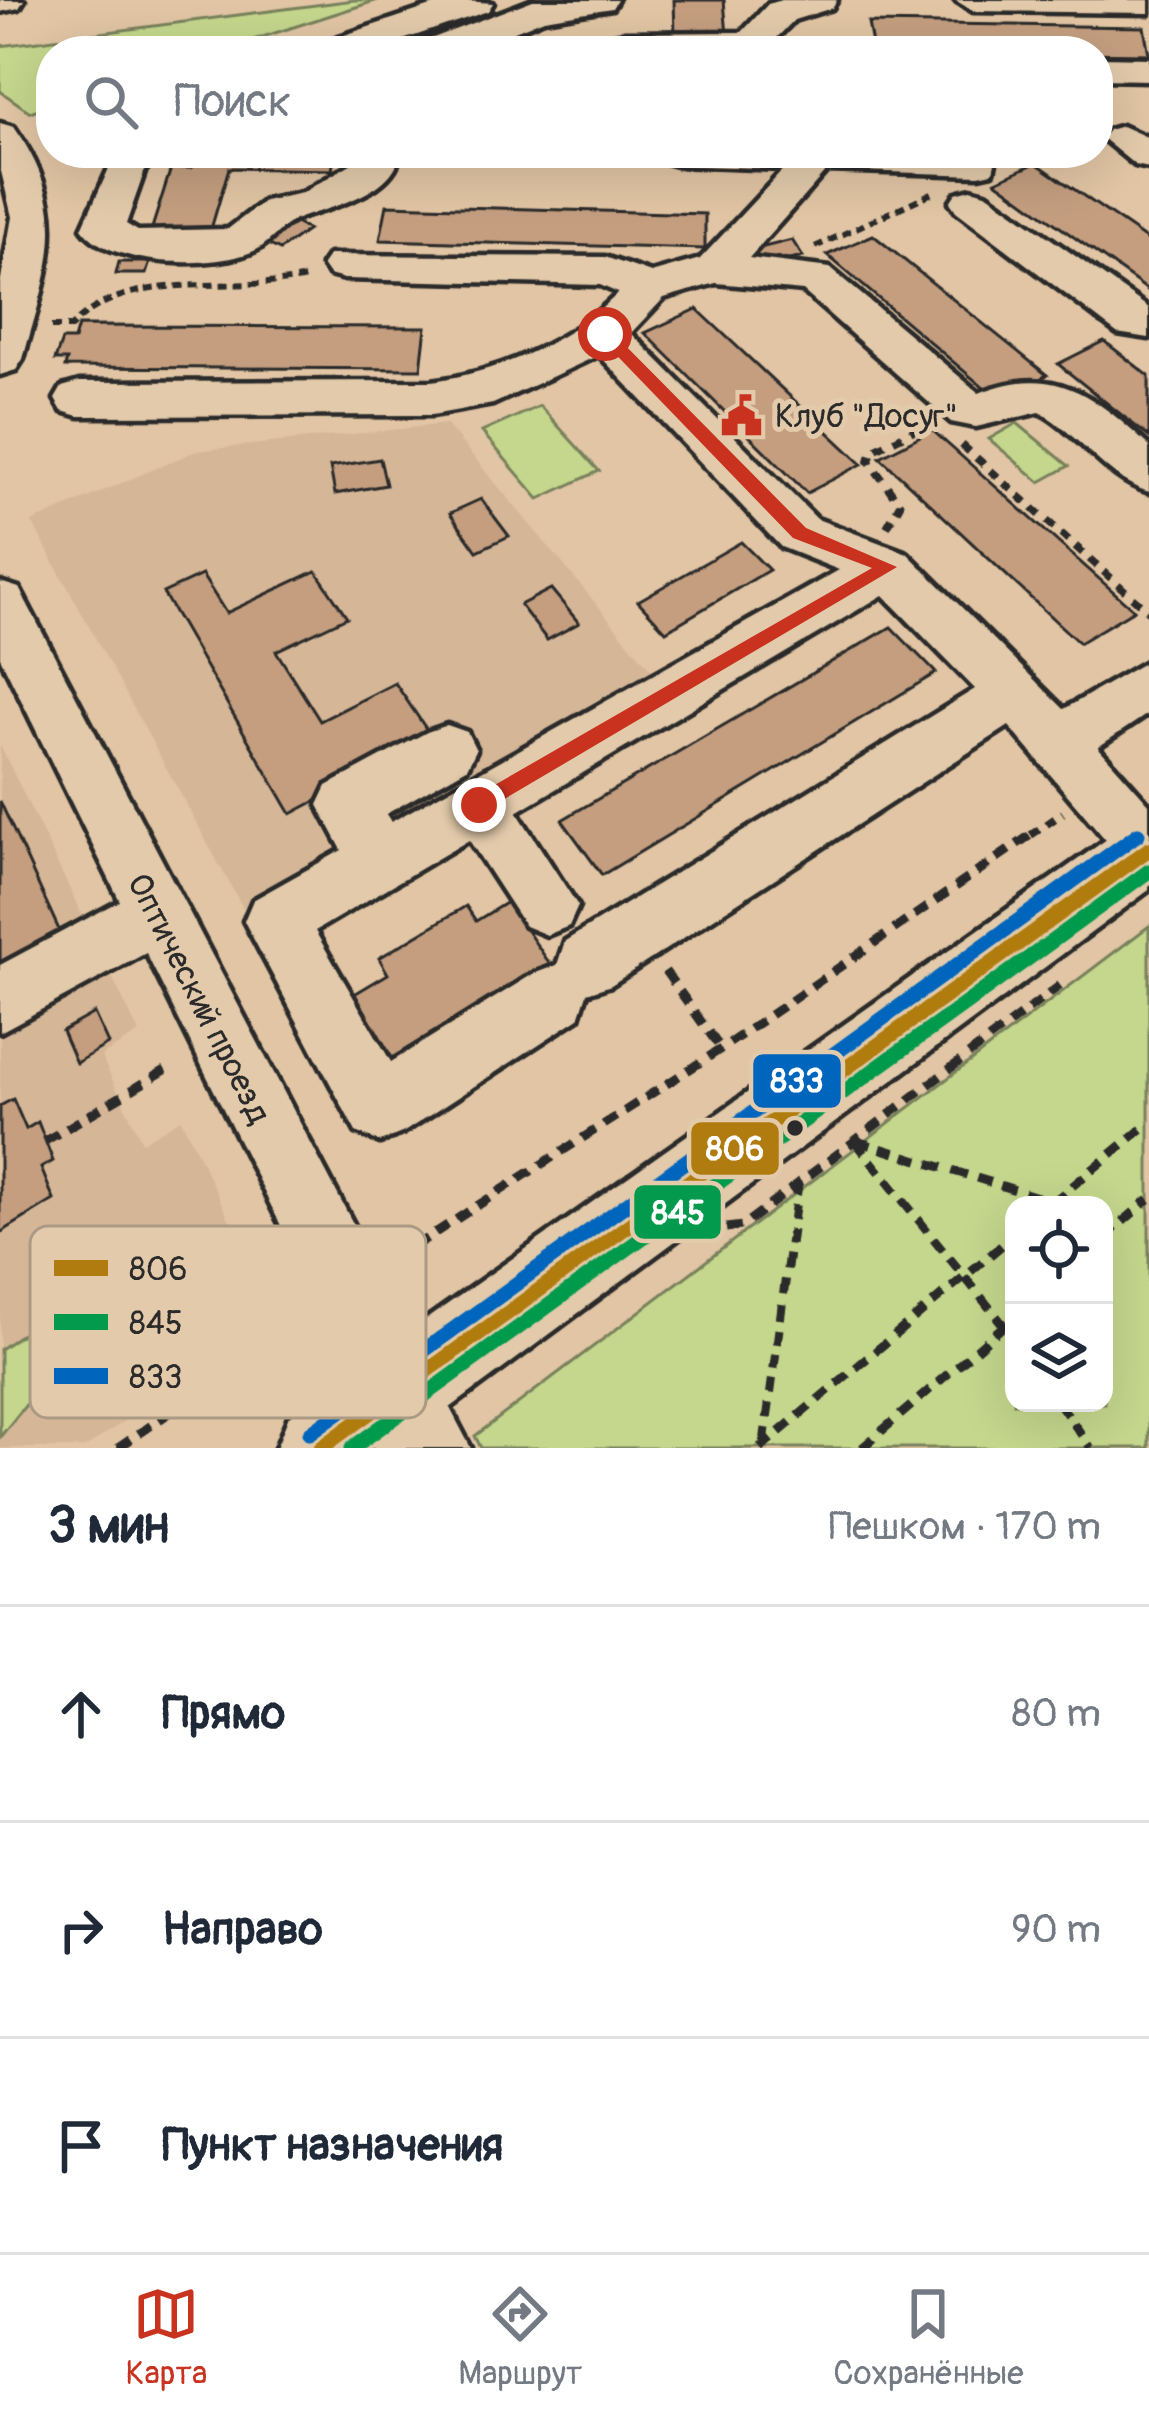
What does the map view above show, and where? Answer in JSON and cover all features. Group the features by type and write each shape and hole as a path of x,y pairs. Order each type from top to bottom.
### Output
{"main road":[{"path":"426,1412 1149,848"},
{"path":"321,1448 417,1419"}],"street":[{"path":"389,36 485,0"},
{"path":"471,36 536,10 599,0"},
{"path":"611,0 622,36"},
{"path":"759,36 781,12 819,0"},
{"path":"973,0 1148,1"},
{"path":"1113,68 1149,69"},
{"path":"0,359 10,283 36,217 24,147"},
{"path":"126,168 103,228 129,245 214,246 242,240 280,210 314,203 373,168"},
{"path":"715,269 807,168"},
{"path":"965,180 1133,322 1149,323"},
{"path":"344,265 605,271 648,288"},
{"path":"79,399 432,398 476,392 605,334 648,288 715,269 815,278 952,411 988,412 1021,396 1057,398 1149,474"},
{"path":"605,334 800,533 878,563 1016,693 1149,848"},
{"path":"878,563 479,805 275,921 380,1108 594,963 1016,693"},
{"name":"Оптический проезд","path":"0,602 16,674 157,914 318,1226"},
{"path":"1057,744 1149,683"},
{"path":"381,860 348,805 447,750"},
{"path":"479,805 547,906"},
{"path":"0,1000 157,914"}],"path":[{"path":"815,278 815,247 965,180"},
{"path":"51,327 71,327 86,311 124,290 284,287 344,265"},
{"path":"878,563 900,504 869,461 872,452 952,411 964,448 1149,612"},
{"path":"426,1239 721,1049 1097,790"},
{"path":"594,963 721,1049"},
{"path":"45,1141 169,1068"},
{"path":"1060,1196 1149,1123"},
{"path":"1005,1317 855,1141 1030,1196"},
{"path":"762,1446 798,1183"},
{"path":"1113,1230 1149,1198"},
{"path":"762,1446 1005,1243"},
{"path":"862,1448 1005,1324"},
{"path":"1066,1412 1091,1448"},
{"path":"118,1448 162,1418"}],"shaded area":[{"path":"446,424 653,672 243,908 32,522 196,451"},
{"path":"0,745 139,1033 101,1056 142,1142 181,1119 232,1226 30,1226 30,1418 129,1418 85,1448 0,1448"}],"green space":[{"path":"354,0 378,0 266,36 77,36"},
{"path":"36,41 36,110 30,112 0,91 0,46"},
{"path":"540,406 599,471 539,499 482,432"},
{"path":"1017,423 1069,466 1040,482 989,439"},
{"path":"1149,926 1149,1448 481,1448 475,1436"},
{"path":"26,1331 30,1334 30,1400 0,1437 0,1349"}],"building":[{"path":"674,0 724,0 727,36 675,35"},
{"path":"868,23 1144,27 1149,54 1113,53 1113,36 870,36"},
{"path":"171,168 229,168 211,229 152,228"},
{"path":"229,168 332,168 332,170"},
{"path":"1025,168 1043,168 1149,241 1149,291 996,181"},
{"path":"387,205 705,214 705,249 380,240"},
{"path":"286,218 308,230 280,250 258,239"},
{"path":"873,235 1047,375 998,400 827,255"},
{"path":"792,240 803,257 759,267 748,251"},
{"path":"119,262 150,262 146,274 116,274"},
{"path":"697,309 862,464 807,493 645,333"},
{"path":"78,326 426,327 421,369 65,367 67,360 55,360 62,340 74,340"},
{"path":"1104,341 1149,376 1149,437 1058,364"},
{"path":"932,430 1134,610 1079,643 880,457"},
{"path":"380,459 386,485 335,494 330,467"},
{"path":"481,499 509,536 477,551 450,513"},
{"path":"741,542 769,570 666,631 638,601"},
{"path":"316,571 347,617 276,651 320,721 395,683 433,739 291,814 163,593 202,575 226,613"},
{"path":"551,589 579,623 547,640 520,605"},
{"path":"891,627 936,673 602,875 562,820"},
{"path":"0,801 66,945 0,981"},
{"path":"507,902 550,964 390,1063 351,996 388,974 379,958 466,906 476,921"},
{"path":"94,1013 108,1044 76,1063 62,1031"},
{"path":"13,1099 26,1129 38,1122 53,1161 41,1168 54,1200 0,1233 0,1106"}],"transit line":[{"name":"833","path":"426,1349 1138,834"},
{"name":"806","path":"426,1372 1149,849"},
{"name":"845","path":"426,1394 1149,871"},
{"name":"833","path":"310,1433 331,1418"},
{"name":"806","path":"321,1448 362,1418"},
{"name":"845","path":"352,1448 393,1418"}],"place":[{"name":"Клуб \"Досуг\"","path":"741,415"}],"route":[{"path":"479,805 888,567 800,533 605,334"}]}
